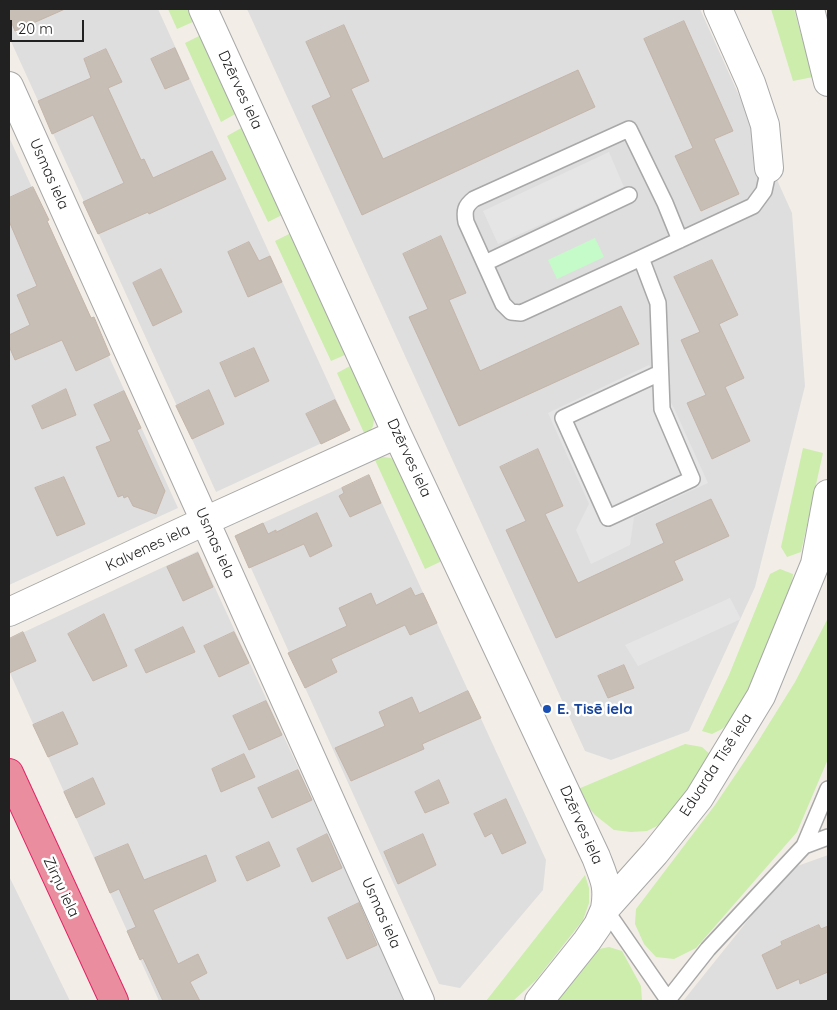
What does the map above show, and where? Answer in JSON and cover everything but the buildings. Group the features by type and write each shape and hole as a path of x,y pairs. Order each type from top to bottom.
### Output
{"highway":[{"name":"Zirņu iela","path":"9,773 114,1001"}],"street":[{"name":"Dzērves iela","path":"203,9 397,434 596,857 606,882 607,896 605,909"},
{"path":"718,9 751,83 765,125 769,168"},
{"path":"810,9 828,82"},
{"name":"Usmas iela","path":"9,86 420,1001"},
{"name":"Kalvenes iela","path":"9,612 397,434"},
{"name":"Eduarda Tisē iela","path":"539,1001 587,941 598,925 605,909 655,853 699,798 761,696 822,565 828,494"}],"lane":[{"path":"680,240 665,203 629,129 474,199 468,203 464,215 503,304 511,312 521,313 641,258 680,240 753,206 764,191 769,168"},
{"path":"485,263 629,195"},
{"path":"641,258 658,303 662,409 692,479 608,518 563,418 660,373"},
{"path":"605,909 667,1000 708,949 804,846 828,789"},
{"path":"804,846 828,837"}],"shaded area":[{"path":"9,9 158,9 350,430 216,492 9,37"},
{"path":"247,9 700,9 792,213 805,386 755,587 689,731 611,760 585,751"},
{"path":"9,137 178,508 9,585"},
{"path":"609,152 624,187 498,244 483,211"},
{"path":"649,365 674,408 708,483 634,517 630,545 591,564 576,530 589,504 548,413"},
{"path":"369,475 546,860 543,890 460,988 439,984 236,535"},
{"path":"198,551 406,1001 159,1001 9,671 9,639"},
{"path":"730,598 741,619 638,666 625,645"},
{"path":"828,855 828,1001 683,1001 789,869"},
{"path":"9,876 70,1001 9,1001"}],"green space":[{"path":"168,9 189,9 195,21 177,29"},
{"path":"771,9 794,9 813,77 793,81"},
{"path":"201,35 237,113 221,122 185,43"},
{"path":"243,127 284,214 268,222 227,136"},
{"path":"293,232 347,354 331,361 275,241"},
{"path":"595,238 604,257 557,279 548,260"},
{"path":"352,365 375,413 373,426 365,435 337,373"},
{"path":"803,448 823,453 801,552 787,557 781,547"},
{"path":"383,457 391,458 397,463 442,561 425,569 375,460"},
{"path":"780,569 793,574 791,592 749,690 733,719 722,729 712,734 702,731 729,675 770,574"},
{"path":"828,618 828,759 797,832 696,948 674,959 656,957 644,944 635,924 636,909 715,805 757,743 795,682"},
{"path":"685,744 702,747 712,756 685,797 659,825 647,831 614,830 595,815 584,802 578,789"},
{"path":"585,875 589,888 589,903 583,920 536,980 513,1001 486,1001"},
{"path":"609,947 622,951 641,986 642,1001 556,1001 599,949"}],"place":[{"name":"E. Tisē iela","path":"547,709"}]}
